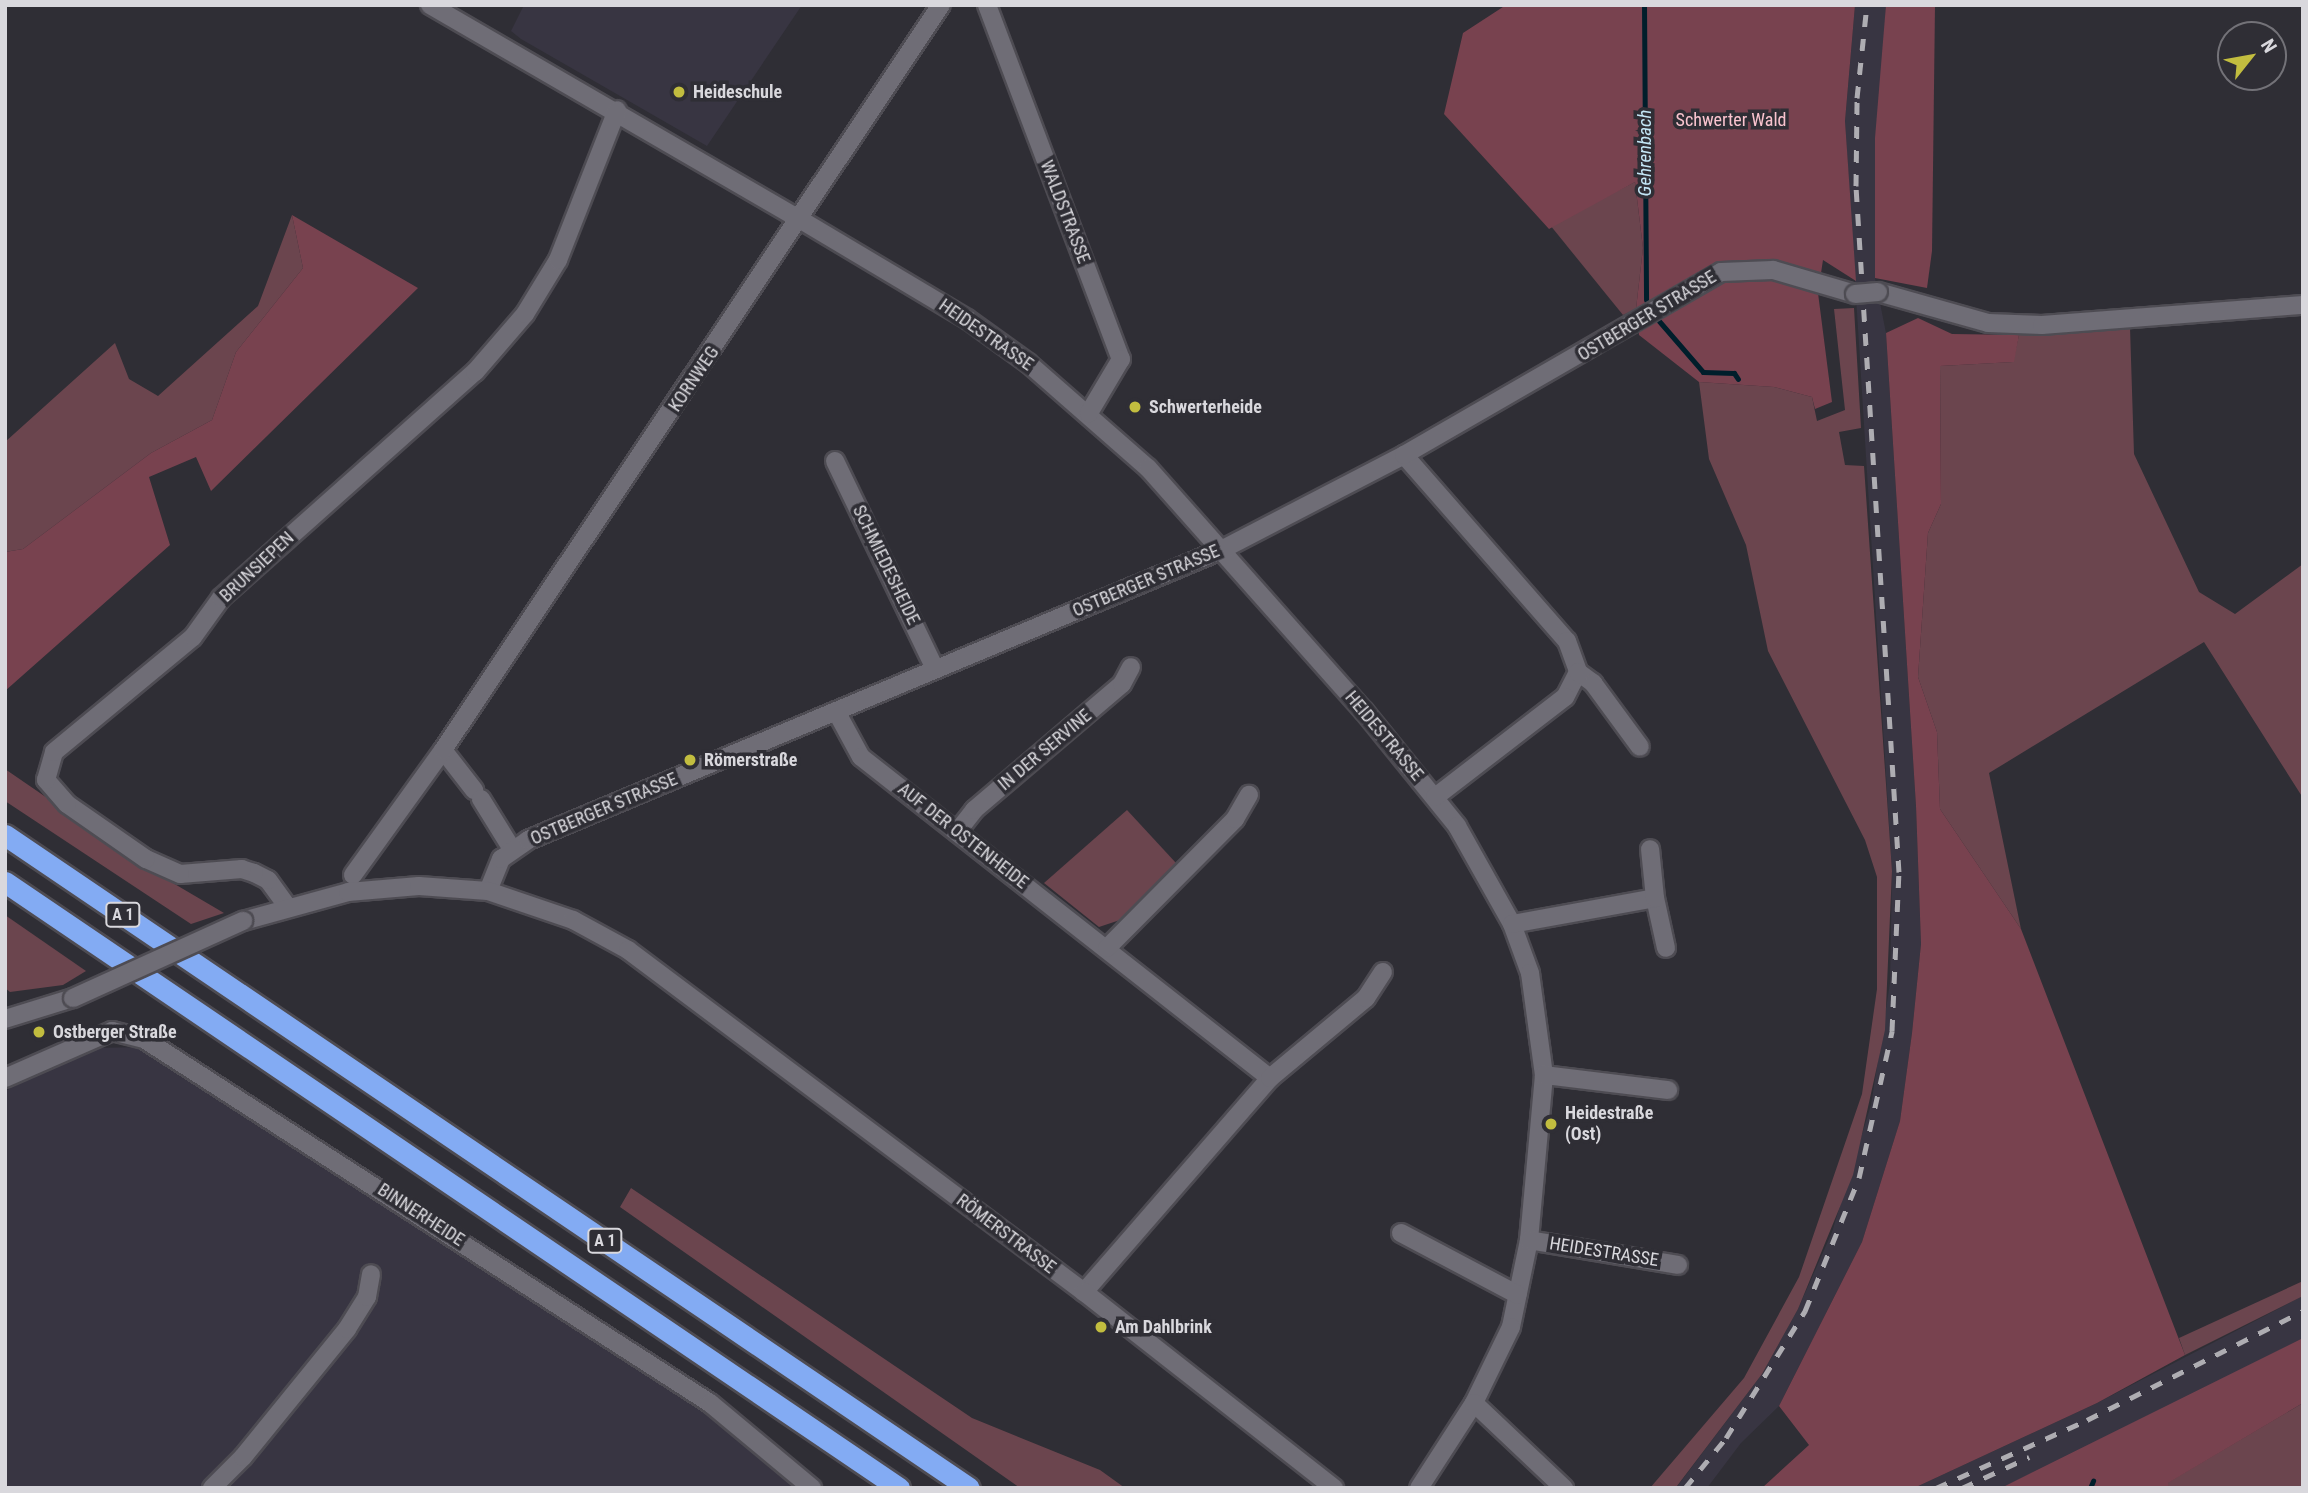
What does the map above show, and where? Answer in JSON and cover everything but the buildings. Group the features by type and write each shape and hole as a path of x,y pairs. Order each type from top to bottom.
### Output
{"highway":[{"name":"A 1","path":"5,835 969,1488"},
{"name":"A 1","path":"5,882 899,1488"}],"street":[{"name":"HEIDESTRASSE","path":"430,5 617,110 967,319 1089,413 1148,467 1222,550 1457,826 1512,924 1530,973 1544,1075 1529,1240 1511,1328 1474,1403 1419,1488"},
{"name":"KORNWEG","path":"353,875 443,750 801,220 941,5"},
{"name":"WALDSTRASSE","path":"987,5 1121,359 1119,370 1089,413"},
{"name":"BRUNSIEPEN","path":"287,906 268,880 242,869 180,874 146,859 67,804 46,780 54,752 193,637 221,598 475,372 525,314 558,260 617,110"},
{"name":"OSTBERGER STRASSE","path":"488,891 497,865 512,849 1222,550 1404,455 1721,272 1773,270 1855,294 1878,292 1988,323 2042,325 2303,305"},
{"path":"1404,455 1567,641 1578,672 1593,682 1640,747"},
{"name":"SCHMIEDESHEIDE","path":"835,461 935,669"},
{"name":"IN DER SERVINE","path":"957,832 974,810 1122,684 1131,667"},
{"name":"HEIDESTRASSE","path":"1435,797 1565,697 1578,672"},
{"name":"AUF DER OSTENHEIDE","path":"836,711 861,757 1270,1078"},
{"path":"443,750 478,794 512,849"},
{"path":"1107,948 1235,819 1249,796"},
{"path":"1650,849 1655,898 1666,948"},
{"path":"5,1019 73,998 243,921 287,906 348,892 419,886 488,891"},
{"name":"RÖMERSTRASSE","path":"488,891 573,919 628,950 1084,1292 1334,1488"},
{"path":"1512,924 1655,898"},
{"path":"1084,1292 1270,1078 1366,998 1382,972"},
{"name":"BINNERHEIDE","path":"5,1078 113,1031 144,1039 710,1403 812,1488"},
{"path":"1544,1075 1668,1090"},
{"path":"1401,1233 1518,1295"},
{"name":"HEIDESTRASSE","path":"1529,1240 1678,1265"},
{"path":"212,1488 243,1457 347,1329 367,1297 371,1274"},
{"path":"1474,1403 1564,1488"}],"shaded area":[{"name":"Heideschule","path":"524,5 802,5 707,146 521,39 511,31"},
{"path":"1855,5 1886,5 1875,278 1886,333 1916,806 1921,944 1912,1033 1900,1121 1862,1242 1779,1406 1741,1443 1707,1488 1676,1488 1762,1374 1798,1309 1832,1232 1871,1105 1890,983 1892,871 1845,121"},
{"path":"1635,182 1643,248 1636,309 1623,315 1550,225"},
{"path":"292,215 303,268 236,352 212,420 151,453 23,549 5,552 5,442 115,343 129,379 158,396 258,306"},
{"path":"1854,308 1861,428 1839,432 1845,465 1864,466 1892,871 1885,1030 1853,1175 1798,1309 1762,1374 1677,1486 1650,1488 1744,1378 1799,1277 1862,1094 1877,989 1877,877 1865,840 1768,651 1746,545 1709,459 1699,382 1774,387 1812,397 1817,421 1845,410 1834,309"},
{"path":"2130,327 2134,454 2199,592 2235,614 2303,564 2303,798 2204,642 1989,773 2021,929 1940,809 1937,732 1918,677 1928,533 1941,504 1940,366 2013,362 2019,335"},
{"path":"5,769 161,876 224,913 191,924 5,801"},
{"path":"1127,810 1176,863 1120,920 1099,927 1044,883"},
{"path":"5,915 86,971 63,985 10,992 5,988"},
{"path":"145,1047 176,1060 744,1438 808,1488 5,1488 5,1091 92,1048"},
{"path":"631,1188 972,1418 1100,1470 1125,1488 1020,1488 620,1207"},
{"path":"2303,1281 2303,1296 2185,1355 2179,1338"},
{"path":"2303,1296 2303,1338 2175,1405 2001,1488 1914,1488 2097,1403"},
{"path":"2303,1403 2303,1488 2169,1488 2167,1483"}],"green space":[{"name":"Schwerter Wald","path":"1506,5 1855,5 1845,121 1856,281 1823,260 1818,293 1832,402 1815,409 1812,397 1774,387 1699,382 1639,335 1636,309 1643,248 1635,182 1549,229 1444,114 1463,33"},
{"path":"1886,5 1935,5 1932,251 1927,288 1875,278 1875,138"},
{"path":"292,215 418,288 211,491 196,457 149,477 170,545 5,691 5,552 23,549 151,453 212,420 236,352 303,268"},
{"path":"1918,318 1952,334 2019,335 2014,362 1940,366 1941,504 1928,533 1918,677 1937,732 1940,809 2021,929 2185,1355 2097,1403 1914,1488 1762,1488 1809,1445 1779,1406 1862,1242 1900,1121 1912,1033 1921,944 1916,806 1886,333"},
{"path":"2303,1338 2303,1403 2168,1483 2169,1488 2001,1488"}],"waterway":[{"name":"Gehrenbach","path":"1644,5 1646,300"},
{"path":"1659,321 1703,372 1734,373 1738,379"},
{"name":"Gehrenbach","path":"2090,1488 2093,1481"}],"railway":[{"path":"1685,1488 1726,1438 1805,1311 1859,1178 1892,1031 1899,872 1856,186 1857,98 1867,5"},
{"path":"1936,1488 2087,1420 2303,1311"},
{"path":"1962,1488 2029,1457"}],"place":[{"name":"Heideschule","path":"679,92"},
{"name":"Schwerterheide","path":"1135,407"},
{"name":"Römerstraße","path":"690,760"},
{"name":"Ostberger Straße","path":"39,1032"},
{"name":"Heidestraße (Ost)","path":"1551,1124"},
{"name":"Am Dahlbrink","path":"1101,1327"}]}
